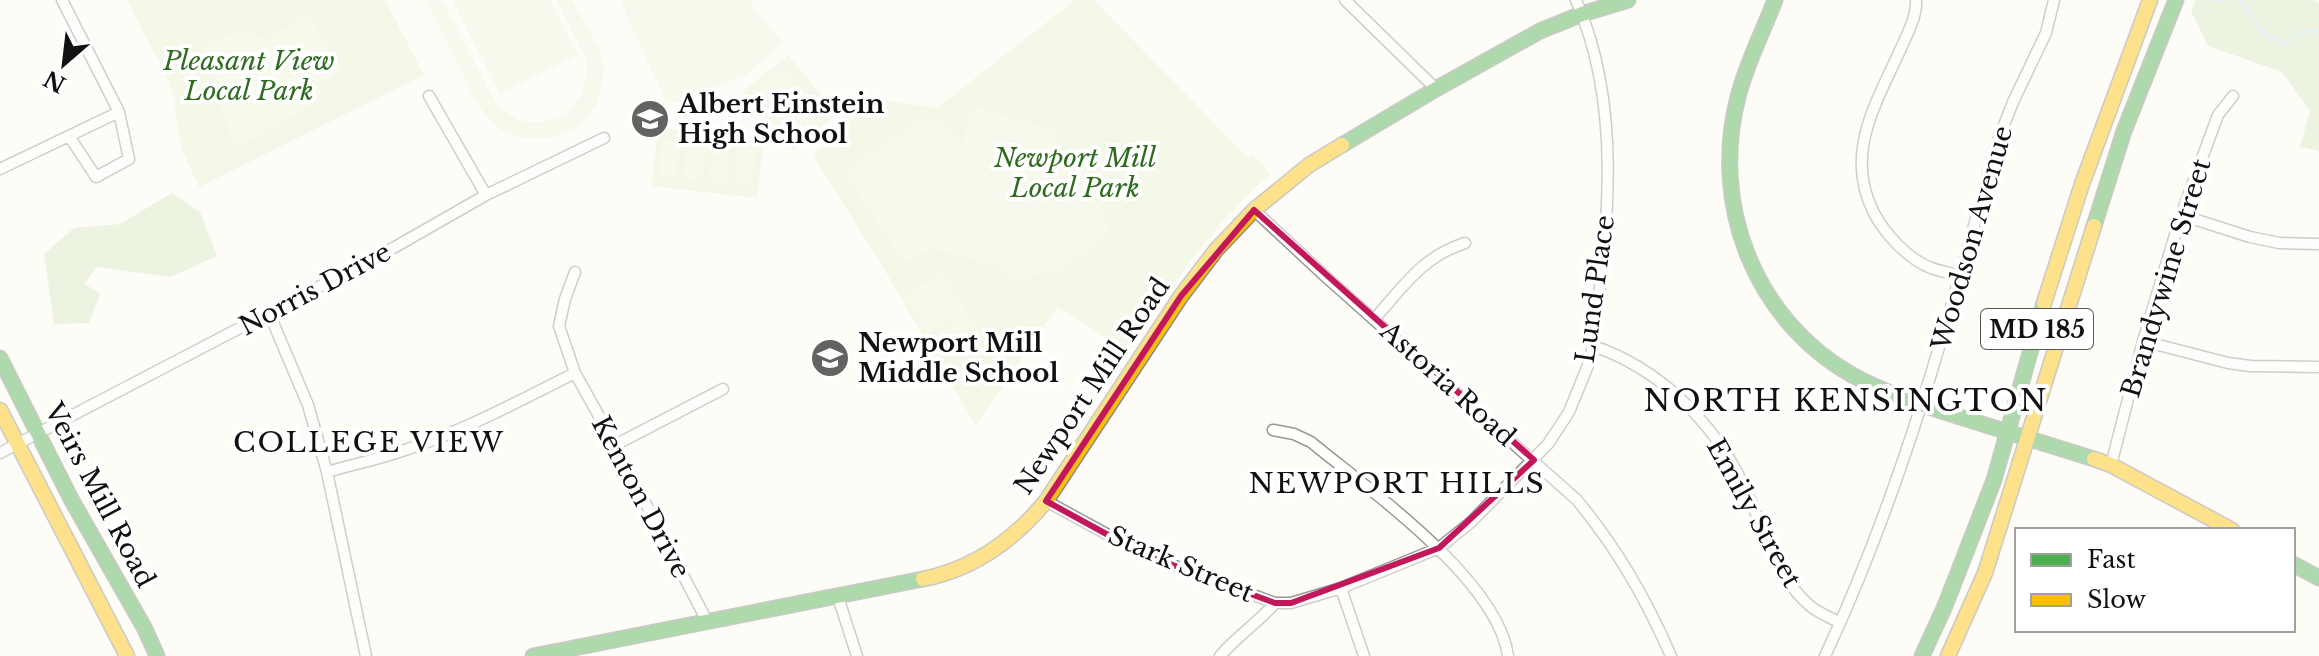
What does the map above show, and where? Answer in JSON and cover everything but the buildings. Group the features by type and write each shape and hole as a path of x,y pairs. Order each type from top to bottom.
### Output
{"street":[{"path":"62,0 119,112 129,159 96,177 69,136"},
{"path":"1345,0 1436,89"},
{"name":"Newport Mill Road","path":"533,656 935,577 987,557 1028,524 1046,501 1181,296 1216,250 1254,210 1309,165 1579,7 1628,0"},
{"path":"1775,0 1738,95 1731,133 1729,177 1736,224 1751,266 1775,306 1810,345 1850,374 1892,395 2111,465 2228,528"},
{"path":"1916,0 1911,27 1867,124 1860,165 1865,196 1879,222 1904,250 1928,267 1960,276"},
{"name":"Woodson Avenue","path":"1825,656 1883,519 1923,405 1997,143 2046,33 2054,0"},
{"name":"MD 185","path":"1922,656 1994,480 2059,254 2150,0"},
{"name":"MD 185","path":"1948,656 1985,573 2124,131 2176,0"},
{"name":"Lund Place","path":"1275,603 1291,603 1341,588 1439,548 1471,522 1534,460 1569,412 1593,346 1606,235 1608,163 1605,112 1596,57 1579,7"},
{"path":"429,96 486,195"},
{"name":"Brandywine Street","path":"2111,465 2143,341 2181,215 2218,115 2233,96"},
{"path":"0,169 119,112"},
{"name":"Norris Drive","path":"0,453 395,247 486,195 604,138"},
{"name":"Astoria Road","path":"1254,210 1577,500 1625,564 1671,656"},
{"path":"2181,215 2264,240 2319,244"},
{"path":"1375,318 1426,262 1445,250 1465,243"},
{"name":"Kenton Drive","path":"575,272 559,326 575,373 707,621"},
{"path":"269,313 308,405 327,472 366,656"},
{"path":"2143,341 2228,363 2319,367"},
{"name":"Emily Street","path":"1593,346 1611,352 1655,377 1689,407 1721,443 1785,576 1797,594 1811,608 1840,623"},
{"name":"Veirs Mill Road","path":"0,358 71,499 145,629 157,656"},
{"path":"327,472 400,452 450,433 575,373"},
{"path":"615,445 723,389"},
{"name":"Veirs Mill Road","path":"0,410 22,443 127,656"},
{"path":"1273,430 1294,434 1311,442 1439,548 1495,616 1508,656"},
{"name":"Stark Street","path":"1046,501 1143,554 1275,603"},
{"path":"2295,565 2319,578"},
{"path":"1341,588 1364,656"},
{"path":"838,597 857,656"},
{"path":"1220,656 1275,603"}],"highlighted area":[{"path":"1254,210 1534,460 1439,548 1291,603 1275,603 1143,554 1046,501 1181,296"}],"green space":[{"name":"Pleasant View Local Park","path":"127,0 385,0 424,75 199,187 181,147 168,79"},
{"path":"426,0 442,0 498,107 518,120 536,123 569,112 581,95 587,77 587,61 556,0 572,0 603,60 602,87 591,112 582,122 558,135 530,139 504,131 487,117 469,89"},
{"path":"452,0 550,0 578,55 500,94"},
{"path":"620,0 751,0 754,9 783,42 746,75 674,103 666,102"},
{"name":"Newport Mill Local Park","path":"1075,0 1094,0 1248,158 1253,155 1270,174 1210,236 1128,351 1057,307 976,426 813,155 875,99 937,108"},
{"path":"2196,0 2313,0 2319,3 2319,151 2300,147 2310,111 2282,72 2208,46 2191,11"},
{"path":"308,14 343,70 318,85 326,97 240,146 232,143 203,46 239,31 267,39"},
{"path":"788,55 837,114 793,151 743,92"},
{"path":"783,66 795,80 766,105 754,91"},
{"path":"798,84 810,97 781,122 769,109"},
{"path":"814,102 826,115 797,140 785,127"},
{"path":"972,106 1057,131 1051,151 1080,164 1110,230 1062,270 1042,273 1013,284 997,266 933,247 904,263 847,178 848,168 923,118 946,126 962,145"},
{"path":"658,128 764,140 757,198 651,186"},
{"path":"662,139 679,141 676,179 658,177"},
{"path":"687,141 705,143 701,181 683,180"},
{"path":"712,144 730,146 727,184 709,182"},
{"path":"738,146 756,148 752,186 734,184"},
{"path":"172,193 200,212 217,256 170,277 96,267 85,284 100,294 89,323 54,324 44,254 74,228 120,224"},
{"path":"943,272 954,290 915,314 904,296"},
{"path":"956,293 967,311 928,334 917,317"},
{"path":"969,314 980,332 941,356 930,338"}],"waterway":[{"path":"2214,1 2225,0"},
{"path":"2240,0 2263,33 2282,44 2300,33 2319,30"}],"traffic: fast":[{"path":"1342,145 1540,31 1628,0"},
{"path":"1775,0 1741,85 1731,137 1730,178 1736,217 1748,255 1765,291 1789,323 1818,351 1865,382 1919,403 2094,459"},
{"path":"2094,226 2124,131 2176,0"},
{"path":"1922,656 1994,480 2044,303"},
{"path":"0,358 71,499 145,629 157,656"},
{"path":"2295,565 2319,578"},
{"path":"533,656 923,579"}],"traffic: slow":[{"path":"2044,303 2082,184 2150,0"},
{"path":"923,579 976,560 1020,529 1046,501 1181,296 1216,250 1254,210 1309,165 1342,145"},
{"path":"1948,656 1985,573 2094,226"},
{"path":"0,410 127,656"},
{"path":"2094,459 2111,465 2228,528"}],"place":[{"name":"Albert Einstein High School","path":"650,119"},
{"name":"Newport Mill Middle School","path":"830,358"}],"district":[{"name":"NORTH KENSINGTON","path":"1846,400"},
{"name":"COLLEGE VIEW","path":"369,442"},
{"name":"NEWPORT HILLS","path":"1397,483"}]}
